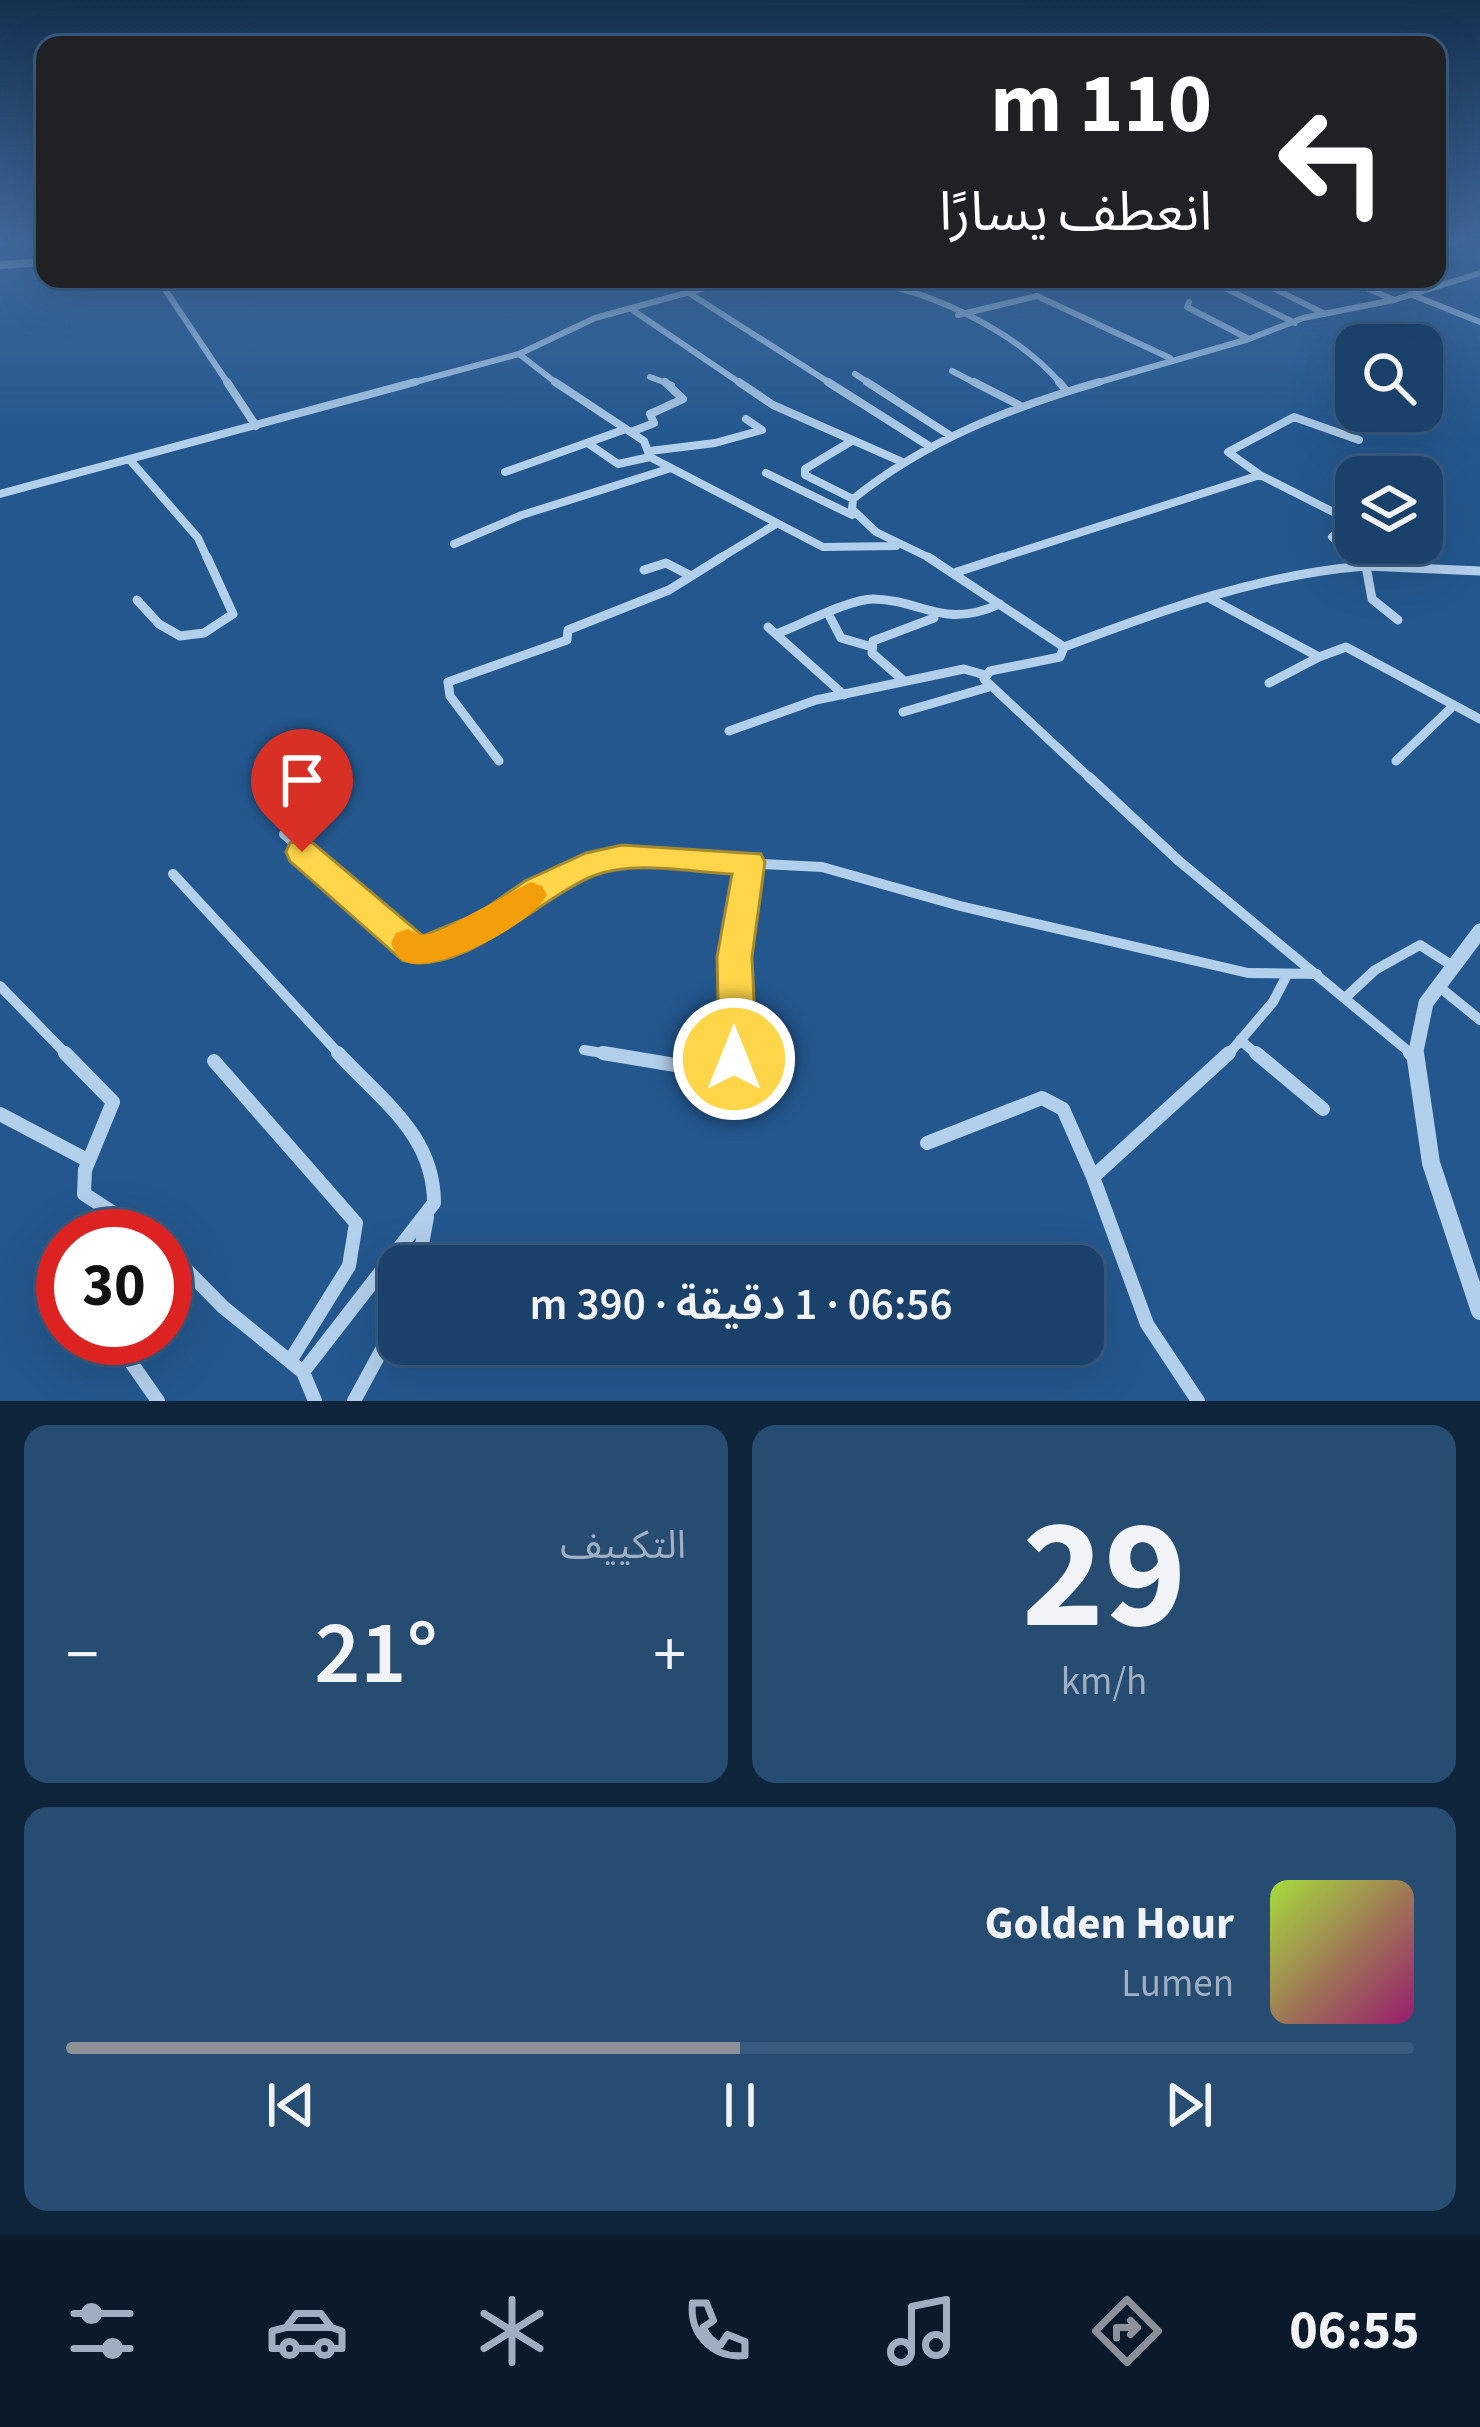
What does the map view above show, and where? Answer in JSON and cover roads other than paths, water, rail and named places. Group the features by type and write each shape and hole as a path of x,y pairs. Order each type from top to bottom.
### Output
{"street":[{"path":"178,309 256,426"},
{"path":"0,494 520,354 583,323 630,309"},
{"path":"632,309 772,405 899,461"},
{"path":"712,309 929,446"},
{"path":"945,309 1010,342 1065,389"},
{"path":"958,315 981,309"},
{"path":"1066,309 1170,358"},
{"path":"1192,309 1249,339"},
{"path":"1267,309 1294,323"},
{"path":"1316,309 1325,314"},
{"path":"858,519 853,499 899,461 1019,404 1348,309"},
{"path":"1450,309 1480,322"},
{"path":"520,354 668,469 823,548 902,546"},
{"path":"952,371 1019,404"},
{"path":"855,374 952,436"},
{"path":"505,472 654,423 653,412 681,402 681,390 650,377"},
{"path":"1335,509 1260,475 1228,452 1291,418 1359,440"},
{"path":"589,444 618,464 762,430 746,419"},
{"path":"802,489 805,469 850,442"},
{"path":"130,460 198,538 233,614 188,636 175,637 165,634 137,600"},
{"path":"454,544 505,521 668,469"},
{"path":"766,473 954,573 1064,647"},
{"path":"954,573 1260,475"},
{"path":"806,479 853,499"},
{"path":"499,761 449,696 448,682 567,640 568,631 641,603 776,524"},
{"path":"644,570 664,562 692,576"},
{"path":"1366,566 1364,580 1372,602 1398,620"},
{"path":"729,731 783,709 904,681 964,669 985,675 1060,657 1064,647 1131,621 1307,571 1366,566 1480,571"},
{"path":"844,695 772,631 830,617 871,599 940,616"},
{"path":"1211,599 1319,657"},
{"path":"904,681 872,652 882,635 940,616 980,613 1000,604"},
{"path":"830,617 841,638 872,647"},
{"path":"1270,683 1346,647 1480,719"},
{"path":"985,675 989,687 1179,861 1416,1058"},
{"path":"903,712 989,687"},
{"path":"1396,761 1454,705"},
{"path":"284,834 414,950 440,947 491,923 536,890 586,866 622,857 822,867 864,875 960,906 1286,977 1317,974"},
{"path":"584,1050 711,1071 734,1059 734,957 749,862"},
{"path":"173,874 423,1145 436,1188 422,1245"},
{"path":"1480,931 1420,1016 1414,1084 1475,1279 1480,1311"},
{"path":"1346,998 1375,970 1420,945 1453,966"},
{"path":"1093,1177 1240,1040 1278,997 1286,977"},
{"path":"0,986 113,1102 109,1120 87,1160 84,1194 108,1209"},
{"path":"1437,986 1480,1020"},
{"path":"1240,1040 1323,1109"},
{"path":"214,1061 356,1222 349,1266 296,1367"},
{"path":"927,1143 1042,1098 1063,1109 1147,1324 1198,1401"},
{"path":"0,1114 87,1160"},
{"path":"296,1367 428,1212"},
{"path":"192,1275 296,1367 315,1401"},
{"path":"354,1401 378,1357"},
{"path":"132,1365 158,1401"}]}
